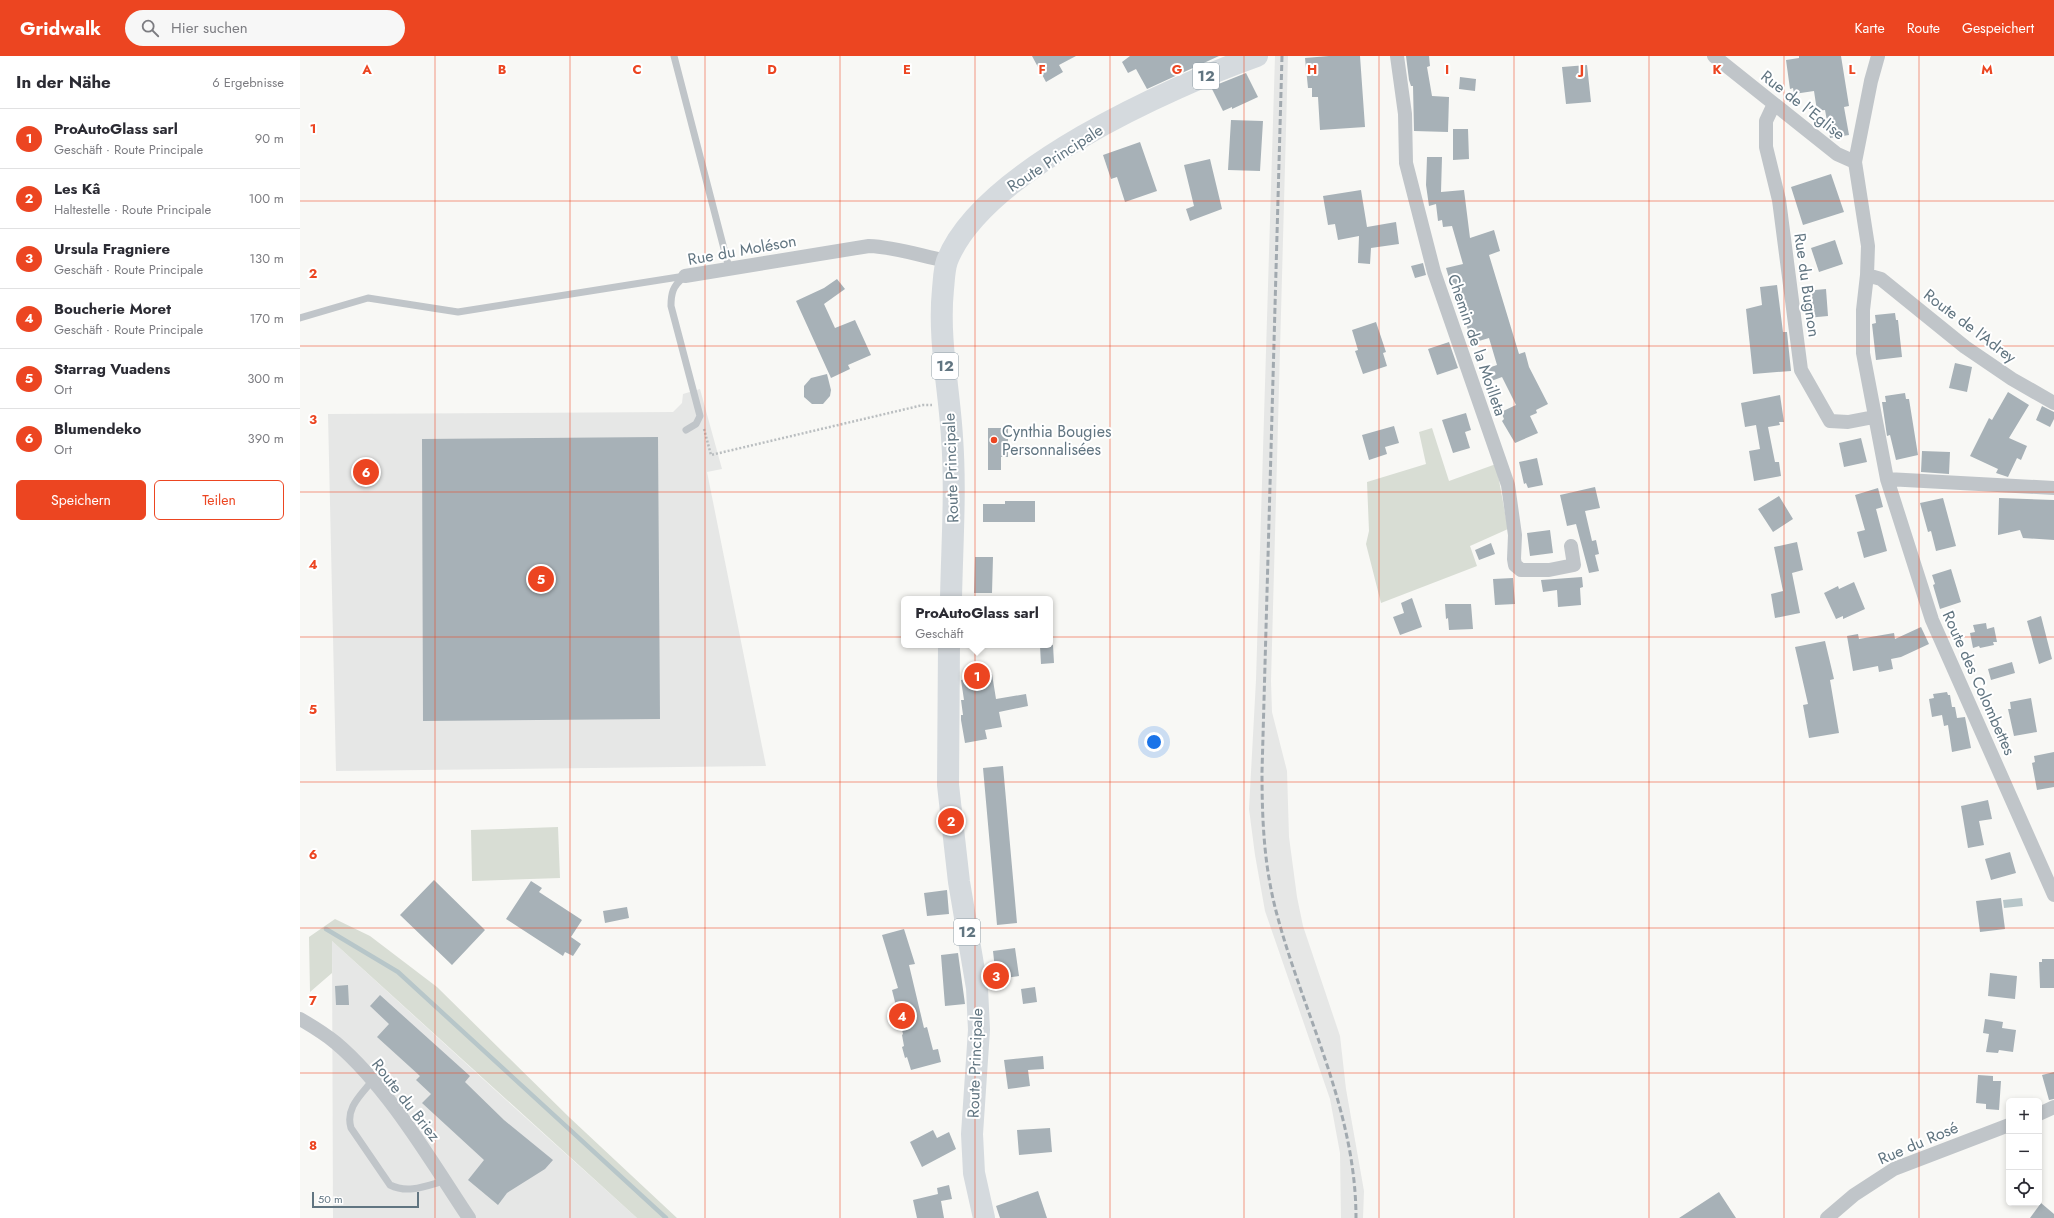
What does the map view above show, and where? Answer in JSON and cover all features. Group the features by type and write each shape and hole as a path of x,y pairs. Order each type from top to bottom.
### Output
{"main road":[{"name":"Route Principale","path":"951,596 953,502 952,437 942,343 942,303 948,261 968,226 991,200 1033,168 1136,108 1198,79 1257,56"},
{"name":"Route Principale","path":"949,648 948,786 959,882 977,988 979,1030 972,1134 974,1173 984,1218"}],"street":[{"name":"Chemin de la Moilleta","path":"1397,56 1405,114 1406,163 1434,272 1508,485 1515,535 1515,565 1520,570 1542,570 1574,565 1571,546"},
{"name":"Rue de l'Eglise","path":"1714,56 1837,154 1856,162"},
{"name":"Route des Colombettes","path":"1878,56 1871,81 1856,162 1868,246 1867,275 1863,310 1863,353 1887,479 1902,529 1940,638 2054,895"},
{"name":"Rue du Bugnon","path":"1774,104 1766,121 1766,147 1778,200 1801,370 1830,421 1848,422 1874,417"},
{"name":"Rue du Moléson","path":"685,276 869,246 891,247 913,254 948,261"},
{"name":"Route de l'Adrey","path":"1867,275 1881,279 1965,347 2012,379 2054,403"},
{"path":"1887,479 2054,488"},
{"name":"Route du Briez","path":"300,1019 335,1043 372,1081 411,1132 469,1218"},
{"path":"2042,1113 2054,1107"},
{"name":"Rue du Rosé","path":"1827,1218 1854,1195 1894,1169 2006,1126"}],"lane":[{"path":"674,56 729,268"},
{"path":"300,318 368,298 458,312 685,276"},
{"name":"Rue du Moléson","path":"685,276 677,282 671,292 671,306 700,416"},
{"path":"686,430 696,424 700,416"},
{"path":"372,1081 352,1108 350,1123 351,1128 390,1185 408,1190 444,1181"}],"path":[{"path":"700,416 711,455 923,405 933,405"}],"shaded area":[{"path":"1275,56 1288,56 1271,681 1272,712 1287,771 1289,837 1297,897 1303,926 1340,1036 1346,1089 1364,1191 1363,1218 1341,1218 1340,1153 1330,1099 1265,911 1255,855 1249,809 1256,680"},
{"path":"700,389 722,469 707,472 766,766 336,771 328,414 673,412 682,403 683,394"},
{"path":"1432,428 1449,481 1496,464 1508,529 1470,546 1477,566 1381,603 1366,544 1369,531 1367,482 1426,464 1419,432"},
{"path":"558,827 560,878 472,881 471,830"},
{"path":"2022,898 2023,906 2004,908 2003,900"},
{"path":"335,919 370,936 437,987 570,1118 677,1218 637,1218 332,941 332,973 310,992 309,937"},
{"path":"332,941 494,1089 637,1218 333,1218"}],"building":[{"path":"1032,56 1076,56 1059,65 1063,72 1046,82"},
{"path":"1130,56 1219,56 1147,89 1136,69 1128,73 1122,62"},
{"path":"1360,56 1365,127 1320,130 1318,97 1312,97 1312,88 1308,88 1305,58"},
{"path":"1406,56 1429,56 1430,66 1427,67 1432,96 1449,97 1448,132 1414,131 1413,86 1411,86 1409,80"},
{"path":"1799,56 1841,56 1849,106 1844,107 1849,135 1830,138 1825,110 1817,111 1814,91 1794,94 1793,88 1790,89 1786,60 1799,58"},
{"path":"1587,65 1591,102 1566,104 1562,67"},
{"path":"1246,73 1258,97 1232,109 1232,107 1223,111 1211,87"},
{"path":"1460,77 1476,79 1475,91 1459,89"},
{"path":"1231,120 1263,121 1260,171 1228,170"},
{"path":"1453,129 1468,129 1469,159 1453,160"},
{"path":"1140,142 1157,191 1125,202 1117,177 1111,179 1103,155"},
{"path":"1427,157 1442,157 1441,192 1464,190 1470,238 1494,230 1500,251 1489,255 1519,354 1525,352 1529,367 1548,404 1536,410 1537,413 1530,416 1538,433 1515,443 1502,421 1504,419 1501,412 1516,405 1502,377 1486,383 1482,370 1497,365 1489,338 1472,343 1460,304 1457,305 1446,268 1463,264 1452,226 1443,227 1442,220 1438,221 1436,204 1429,206 1426,185"},
{"path":"1210,159 1222,209 1190,221 1186,209 1194,206 1184,165"},
{"path":"1831,174 1844,212 1803,225 1791,187"},
{"path":"1361,190 1367,227 1396,222 1399,244 1371,248 1370,264 1358,263 1359,236 1338,240 1335,224 1328,225 1323,196"},
{"path":"1835,240 1843,264 1819,272 1811,248"},
{"path":"1423,263 1426,275 1415,278 1411,266"},
{"path":"837,279 845,289 824,304 835,328 855,320 871,355 848,365 850,369 831,378 796,301 824,288"},
{"path":"1777,285 1783,332 1787,332 1791,371 1753,374 1746,309 1762,305 1760,287"},
{"path":"1826,289 1828,316 1807,318 1804,291"},
{"path":"1895,313 1896,320 1898,320 1902,357 1876,360 1872,324 1876,323 1875,315"},
{"path":"1376,322 1386,352 1383,353 1387,366 1363,374 1355,351 1358,350 1352,330"},
{"path":"1449,342 1458,368 1437,375 1428,349"},
{"path":"1955,363 1972,367 1967,392 1949,388"},
{"path":"827,374 831,390 830,396 823,404 812,404 804,397 804,386 811,378"},
{"path":"2008,392 2029,405 2009,438 2027,446 2021,460 2017,458 2008,477 1996,473 1998,469 1970,456 1989,418 1992,420"},
{"path":"1905,393 1906,399 1909,399 1918,455 1896,460 1890,435 1887,436 1882,402 1886,402 1885,396"},
{"path":"1780,395 1784,422 1779,422 1780,425 1768,427 1775,462 1779,462 1781,476 1754,481 1749,451 1760,449 1756,425 1745,427 1741,403"},
{"path":"2042,406 2054,412 2054,419 2050,427 2036,420"},
{"path":"1466,413 1471,430 1465,432 1470,448 1453,453 1442,420"},
{"path":"1394,426 1399,443 1385,447 1387,454 1369,460 1362,435"},
{"path":"988,428 1008,428 1008,457 1001,457 1001,470 988,470"},
{"path":"658,437 660,719 423,721 422,439"},
{"path":"1861,438 1867,462 1844,467 1839,443"},
{"path":"1922,451 1950,452 1949,474 1921,472"},
{"path":"1537,458 1543,485 1528,488 1526,483 1524,484 1519,462"},
{"path":"1595,487 1600,508 1585,511 1592,541 1596,540 1599,554 1595,555 1599,571 1589,573 1576,524 1567,526 1560,495"},
{"path":"1878,488 1883,507 1876,509 1887,551 1864,558 1857,532 1865,530 1855,495"},
{"path":"1779,496 1793,519 1773,532 1758,509"},
{"path":"1943,498 1956,546 1936,551 1931,531 1928,532 1920,503"},
{"path":"1999,498 2054,500 2054,540 2023,538 2020,530 1998,535"},
{"path":"1005,501 1035,501 1035,522 983,522 983,504 1005,504"},
{"path":"1550,530 1553,553 1530,556 1527,533"},
{"path":"1797,542 1803,570 1792,573 1800,613 1775,618 1771,594 1783,591 1774,547"},
{"path":"1491,543 1495,554 1479,560 1475,550"},
{"path":"975,557 993,557 992,593 974,593"},
{"path":"1951,569 1961,602 1940,609 1933,585 1935,584 1932,575"},
{"path":"1582,577 1583,587 1580,588 1581,605 1558,607 1557,590 1543,592 1541,580"},
{"path":"1513,578 1515,604 1495,605 1493,579"},
{"path":"1854,582 1865,609 1843,619 1843,616 1836,619 1824,593 1838,586 1839,589"},
{"path":"1412,598 1422,627 1400,635 1393,617 1404,613 1401,603"},
{"path":"1445,604 1471,604 1473,629 1449,630 1448,618 1446,619"},
{"path":"2041,616 2052,659 2039,664 2027,621"},
{"path":"1986,623 1987,629 1994,627 1997,642 1993,642 1994,645 1973,648 1970,633 1975,632 1973,625"},
{"path":"1921,627 1929,644 1901,657 1891,659 1893,669 1879,672 1878,666 1853,671 1847,636 1858,634 1859,639 1894,633 1895,639"},
{"path":"1825,641 1834,679 1830,680 1839,733 1809,738 1803,705 1808,704 1795,647"},
{"path":"1053,645 1054,663 1041,664 1040,648 1053,648"},
{"path":"2012,662 2015,673 1991,680 1988,669"},
{"path":"992,674 996,699 1026,694 1028,706 999,712 1002,727 985,730 987,739 965,743 961,720 961,715 963,715 961,700 964,700 961,680"},
{"path":"1947,692 1948,695 1950,695 1952,707 1955,707 1957,718 1965,717 1971,748 1952,752 1948,725 1944,726 1942,715 1932,717 1929,699 1934,698 1933,694"},
{"path":"2031,698 2037,732 2014,736 2008,709 2011,709 2010,702"},
{"path":"2054,752 2054,787 2037,790 2032,763 2035,762 2034,756"},
{"path":"1003,766 1017,923 997,925 983,768"},
{"path":"1988,800 1992,819 1979,821 1984,845 1968,848 1961,806"},
{"path":"2010,852 2016,873 1991,880 1985,859"},
{"path":"434,880 485,930 452,965 400,915"},
{"path":"531,881 542,888 539,892 582,920 571,937 581,944 573,956 565,952 563,956 506,919"},
{"path":"947,890 949,914 927,916 924,893"},
{"path":"2001,898 2005,929 1980,932 1976,901"},
{"path":"627,907 629,918 605,923 603,911"},
{"path":"904,929 915,964 909,965 924,1028 927,1027 933,1050 938,1049 941,1062 911,1070 907,1057 905,1058 902,1047 904,1046 903,1034 892,990 898,988 882,935"},
{"path":"1015,948 1019,976 996,979 993,951"},
{"path":"958,953 965,1004 945,1006 941,955"},
{"path":"2042,959 2054,959 2054,988 2040,988 2039,962 2042,962"},
{"path":"1990,973 2017,976 2015,999 1988,996"},
{"path":"348,985 349,1005 336,1005 335,986"},
{"path":"1035,987 1037,1002 1023,1004 1021,989"},
{"path":"380,995 470,1076 465,1082 504,1120 553,1160 545,1169 507,1193 498,1205 468,1180 484,1160 422,1103 431,1094 416,1080 420,1076 377,1037 389,1024 370,1006"},
{"path":"1985,1019 2003,1022 2002,1028 2016,1030 2013,1052 1999,1050 1998,1053 1986,1052 1989,1034 1983,1033"},
{"path":"1043,1056 1044,1069 1028,1070 1030,1086 1008,1089 1004,1060"},
{"path":"2054,1072 2054,1099 2049,1100 2042,1075"},
{"path":"1978,1075 1993,1076 1993,1081 2001,1081 1999,1110 1986,1109 1986,1104 1976,1103"},
{"path":"1050,1128 1052,1152 1019,1155 1017,1130"},
{"path":"933,1130 937,1138 949,1132 956,1149 922,1167 910,1142"},
{"path":"949,1185 952,1199 941,1201 944,1218 917,1218 913,1200 938,1194 937,1188"},
{"path":"1038,1191 1047,1218 1000,1218 996,1206"},
{"path":"1719,1192 1736,1218 1679,1218"},
{"path":"2042,1204 2054,1214 2054,1218 2030,1218 2039,1206 2042,1206"}],"waterway":[{"path":"326,929 398,972 666,1218"}],"railway":[{"path":"1282,56 1262,772 1263,825 1266,859 1276,911 1287,949 1338,1100 1354,1178 1356,1218"}],"place":[{"name":"Cynthia Bougies Personnalisées","path":"994,440"},
{"name":"Blumendeko","path":"366,472"},
{"name":"Starrag Vuadens","path":"541,579"},
{"name":"ProAutoGlass sarl","path":"977,676"},
{"name":"Les Kâ","path":"951,821"},
{"name":"Ursula Fragniere","path":"996,976"},
{"name":"Boucherie Moret","path":"902,1016"}]}
